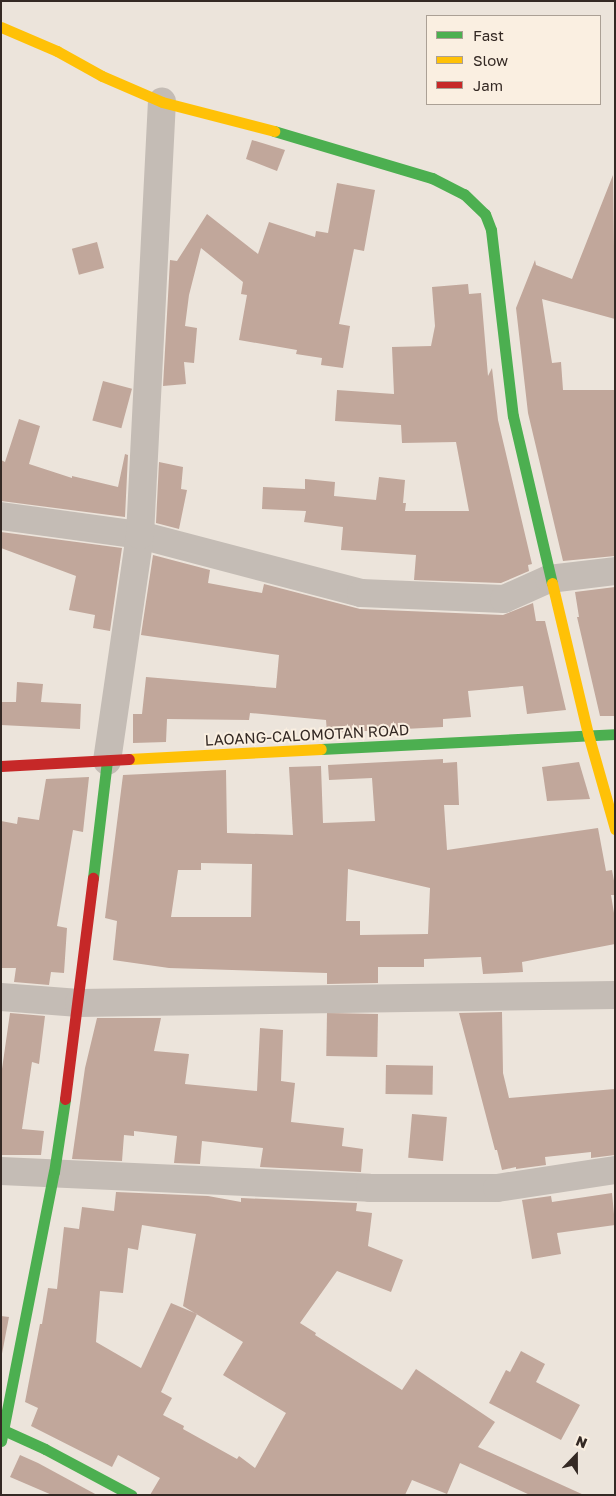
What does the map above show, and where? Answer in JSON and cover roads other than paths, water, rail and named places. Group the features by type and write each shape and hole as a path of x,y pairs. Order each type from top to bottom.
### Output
{"street":[{"path":"1,27 57,51 102,76 162,102 252,124 432,178 464,194 485,214 491,230 513,416 549,579 588,734 615,829"},
{"path":"131,1495 45,1449 2,1433 54,1172 79,1003 107,761 140,535 162,102"},
{"path":"1,516 140,535 361,593 504,599 549,579 615,571"},
{"name":"LAOANG-CALOMOTAN ROAD","path":"1,766 615,734"},
{"path":"1,997 79,1003 615,996"},
{"path":"1,1170 370,1188 497,1188 615,1170"}]}
